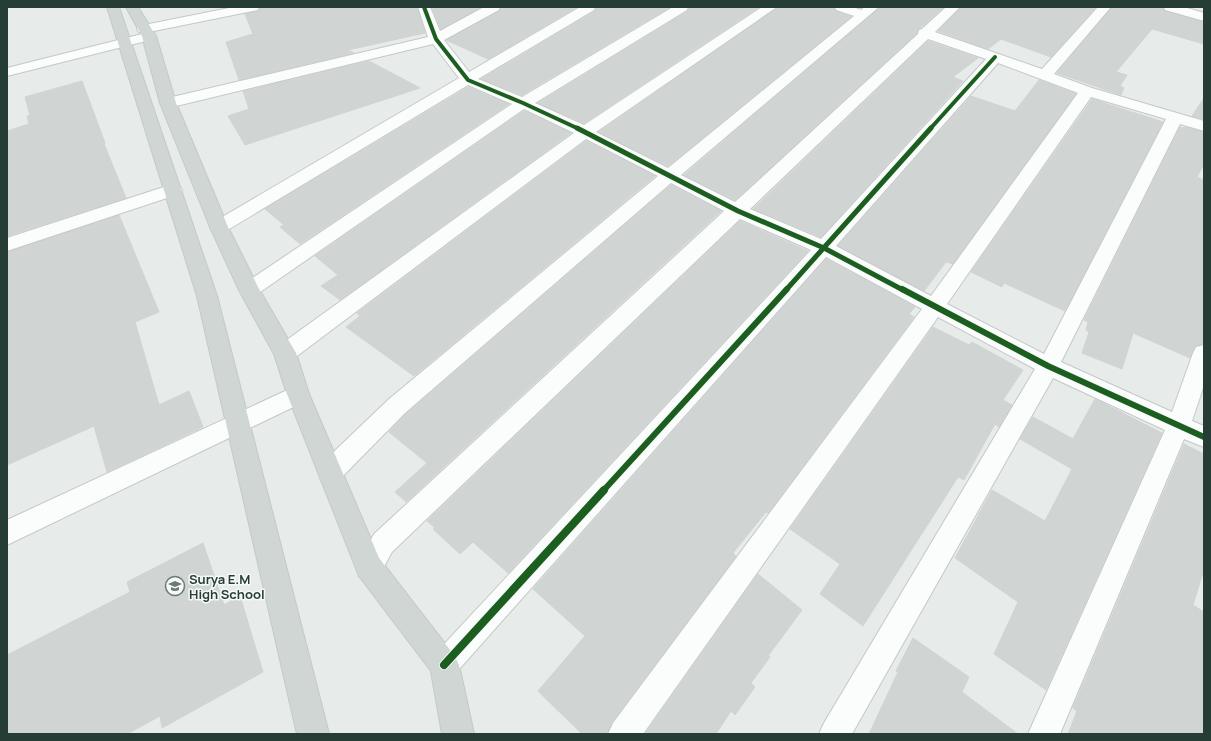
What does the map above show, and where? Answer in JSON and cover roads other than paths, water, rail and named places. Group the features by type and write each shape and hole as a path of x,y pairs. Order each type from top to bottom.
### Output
{"main road":[{"path":"113,7 208,296 312,734"},
{"path":"132,7 147,33 168,103 219,227 249,290 285,353 298,394 369,568 444,665 458,734"}],"street":[{"path":"7,72 124,42 147,33 253,7"},
{"path":"424,7 436,39 468,80 523,103 584,132 738,211 824,248 1048,366 1179,424 1204,437"},
{"path":"168,103 436,39 494,7"},
{"path":"219,227 589,7"},
{"path":"249,290 523,103 682,7"},
{"path":"285,353 584,132 771,7"},
{"path":"841,7 868,11"},
{"path":"369,568 383,543 954,7"},
{"path":"1045,75 1105,7"},
{"path":"1170,7 1204,17"},
{"path":"330,472 397,406 670,175 868,11"},
{"path":"924,34 995,57 1086,91 1204,126"},
{"path":"444,665 824,248 995,57"},
{"path":"624,734 935,306 1086,91"},
{"path":"835,734 1048,366 1175,118"},
{"path":"7,245 173,190"},
{"path":"1044,734 1179,424 1204,354"},
{"path":"7,533 298,394"}],"place":[{"name":"Surya E.M High School","path":"175,586"}]}
